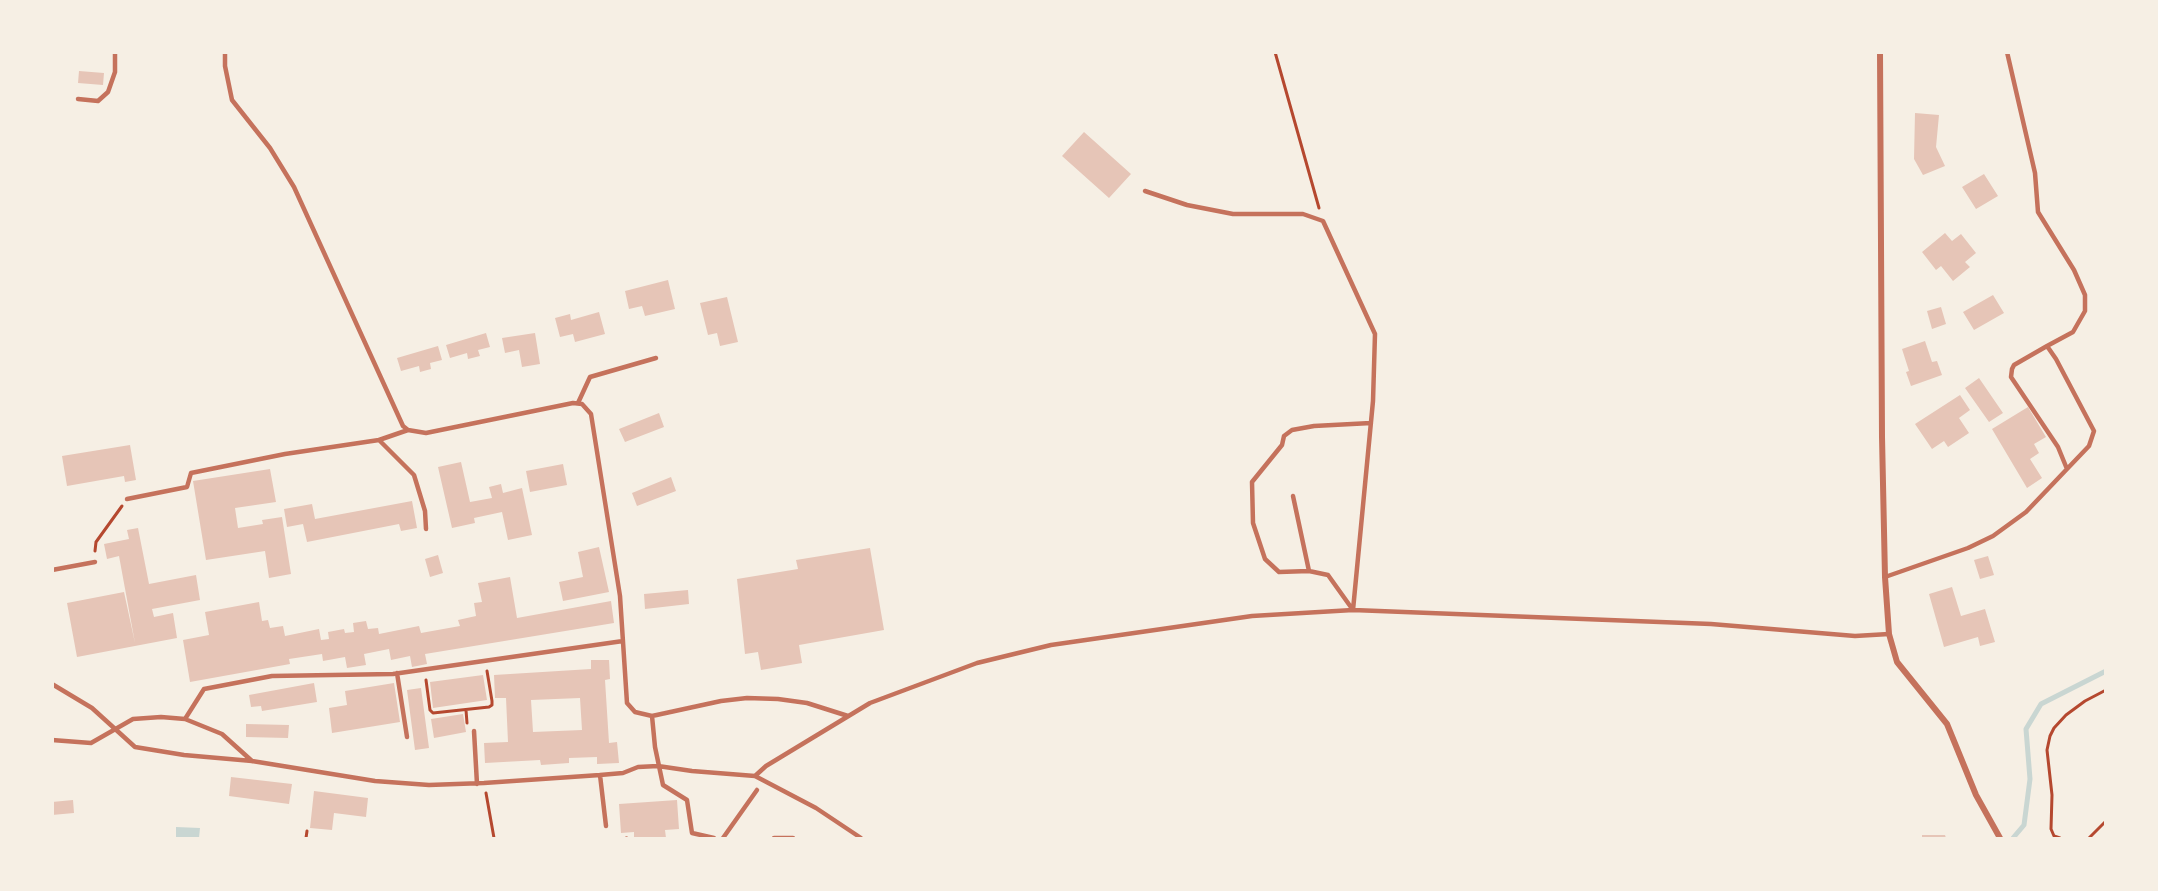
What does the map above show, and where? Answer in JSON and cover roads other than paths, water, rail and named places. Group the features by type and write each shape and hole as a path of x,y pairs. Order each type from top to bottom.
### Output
{"street":[{"path":"1880,52 1885,577 1889,634 1897,662 1947,724 1976,795 2000,838"}],"lane":[{"path":"78,99 98,101 108,92 115,72 116,52"},
{"path":"225,52 225,66 232,100 270,148 294,187 403,426 408,430"},
{"path":"2007,52 2035,173 2038,212 2074,270 2085,295 2085,311 2073,332 2014,365 2011,377 2058,447 2067,469"},
{"path":"1145,191 1186,205 1233,214 1303,214 1323,221 1375,334 1371,423 1353,610"},
{"path":"1885,577 1968,548 1993,536 2042,498 2089,446 2094,431 2047,346"},
{"path":"578,404 590,377 656,358"},
{"path":"127,499 187,487 191,473 285,454 379,440 408,430 426,433 573,403 582,404 591,414 620,596 627,703 635,711 652,716 721,700 778,699 807,703 848,716"},
{"path":"1353,610 1328,575 1309,571 1279,572 1265,559 1253,523 1252,482 1277,452 1284,436 1292,430 1314,426 1371,423"},
{"path":"379,440 414,476 425,511 426,529"},
{"path":"1293,496 1309,571"},
{"path":"52,570 95,562"},
{"path":"755,776 766,766 870,703 978,663 1051,645 1252,616 1353,610 1711,624 1855,636 1889,634"},
{"path":"185,719 204,689 272,676 398,673 622,641"},
{"path":"398,673 407,737"},
{"path":"52,684 92,708 135,747 252,761 375,781 429,785 477,784 600,775 623,772 638,767 658,766 755,776 816,808 861,838"},
{"path":"652,716 658,766 663,785 687,800 692,833 714,838"},
{"path":"52,740 91,743 133,719 161,717 185,719 222,734 252,761"},
{"path":"474,731 477,784"},
{"path":"600,775 606,826"},
{"path":"723,838 757,789"},
{"path":"774,838 793,838"}],"waterway":[{"path":"2013,838 2024,825 2030,779 2026,729 2041,704 2106,671"}]}
